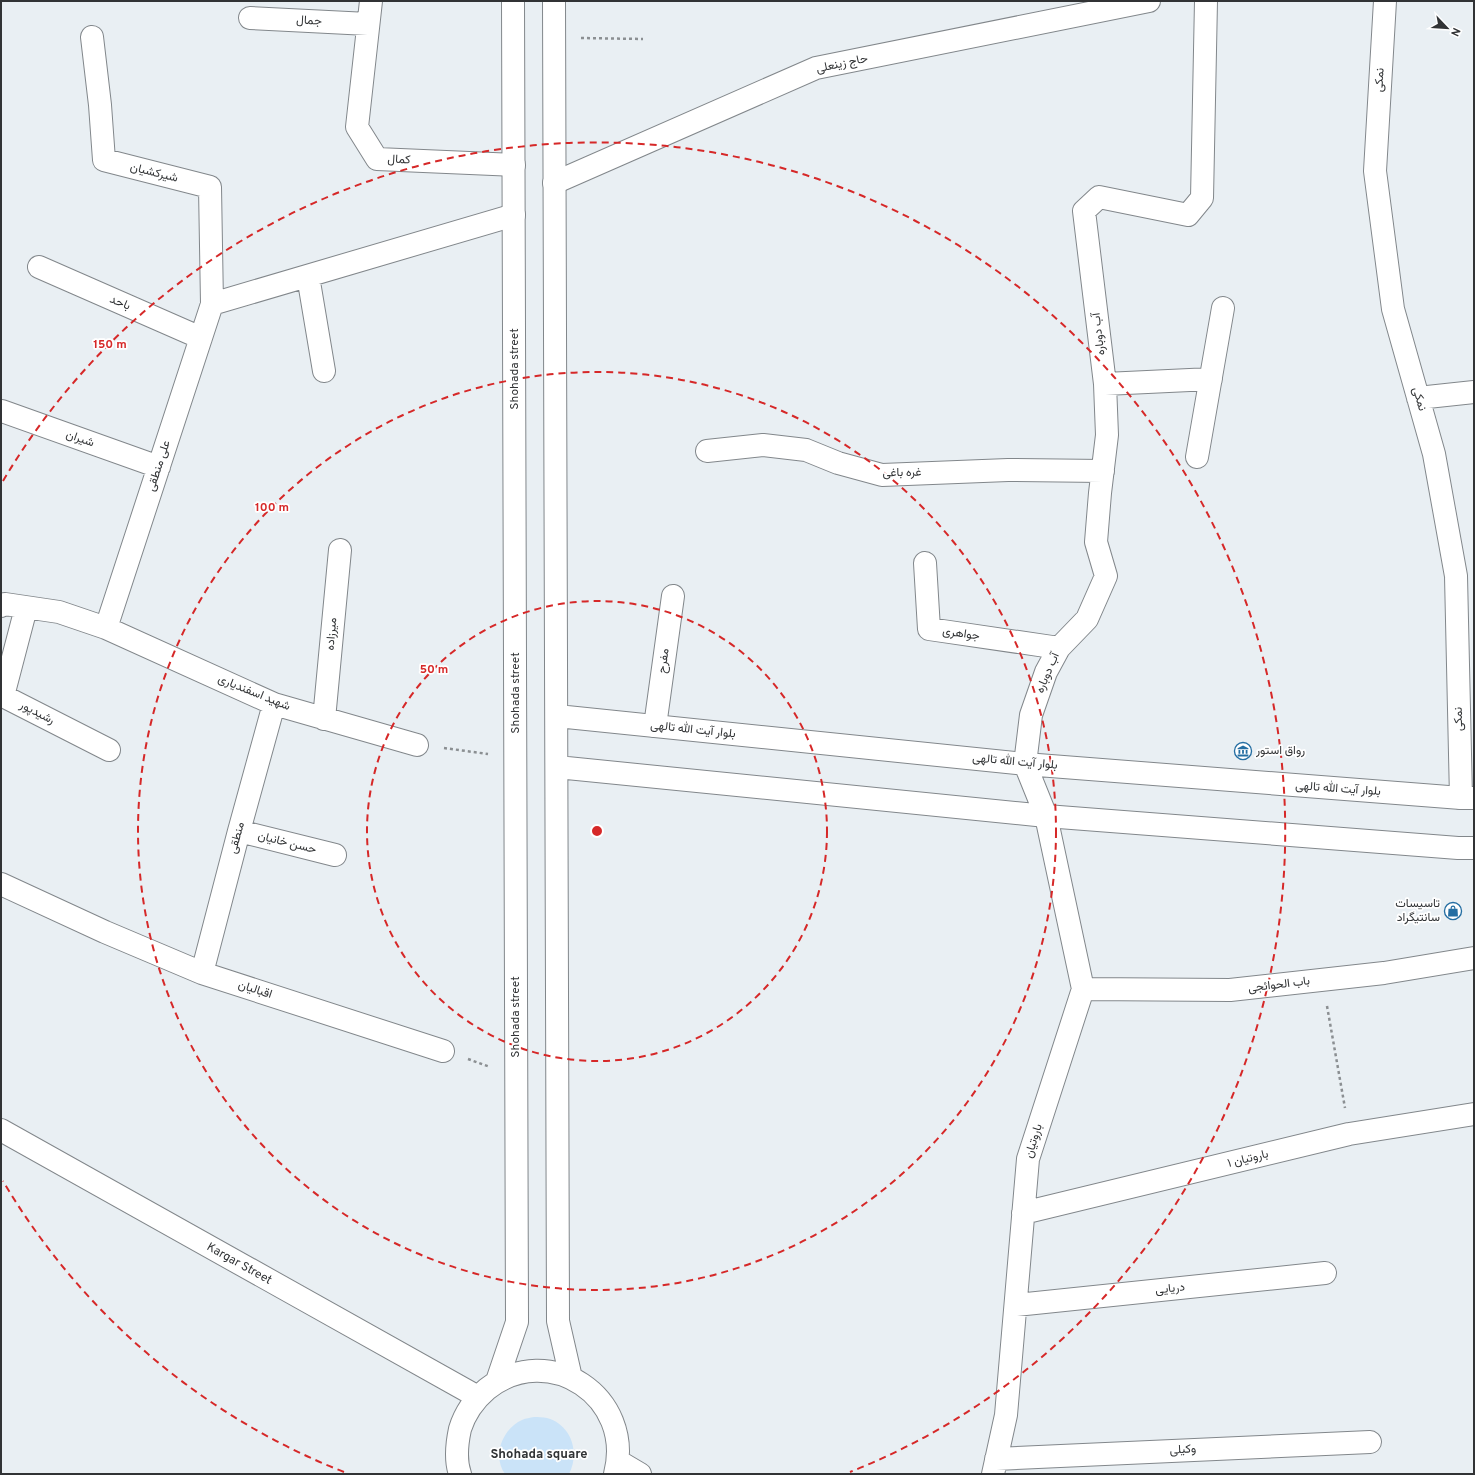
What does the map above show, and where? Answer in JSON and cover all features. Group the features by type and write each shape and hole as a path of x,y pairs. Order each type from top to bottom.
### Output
{"street":[{"name":"کمال","path":"371,1 357,128 377,159 514,165"},
{"name":"Shohada street","path":"497,1381 517,1322 514,1"},
{"path":"554,1 558,1321 571,1378"},
{"name":"حاج زینعلی","path":"554,183 816,68 1149,1"},
{"name":"آب دوباره","path":"1025,764 1031,715 1046,672 1059,648 1087,619 1106,576 1096,542 1102,471 1107,435 1105,384 1084,211 1099,197 1188,215 1202,198 1206,1"},
{"name":"نمکی","path":"1385,1 1375,171 1393,309 1434,454 1456,576 1468,798"},
{"name":"جمال","path":"250,18 368,24"},
{"name":"شیرکشیان","path":"92,37 100,105 104,160 210,187 212,304"},
{"path":"212,304 514,215"},
{"name":"باحد","path":"39,268 201,338"},
{"path":"308,276 324,371"},
{"name":"علی منطقی","path":"106,628 212,304"},
{"path":"1197,458 1222,308"},
{"path":"1105,384 1211,379"},
{"path":"1418,398 1474,392"},
{"name":"شیران","path":"2,411 159,467"},
{"name":"غره باغی","path":"707,451 763,445 806,450 838,463 882,474 1008,470 1102,471"},
{"name":"میرزاده","path":"324,719 340,550"},
{"name":"جواهری","path":"925,563 929,629 1059,648"},
{"name":"مفرح","path":"656,726 673,596"},
{"name":"شهید اسفندیاری","path":"1,606 5,604 59,612 106,628 274,704 417,745"},
{"name":"رشیدپور","path":"26,608 3,696 109,750"},
{"name":"منطقی","path":"202,973 274,704"},
{"name":"بلوار آیت الله تالهی","path":"557,716 1025,764 1468,798"},
{"path":"1025,764 1046,816 1083,989"},
{"path":"557,767 1046,816 1474,848"},
{"name":"حسن خانیان","path":"239,831 335,855"},
{"name":"اقبالیان","path":"1,884 105,932 202,973 443,1051"},
{"name":"باب الحوائجی","path":"1083,989 1230,990 1384,973 1474,958"},
{"name":"باروتیان","path":"994,1467 1006,1415 1028,1159 1083,989"},
{"name":"۱ باروتیان","path":"1024,1213 1349,1134 1474,1114"},
{"name":"Kargar Street","path":"1,1130 478,1397"},
{"name":"دریایی","path":"1016,1305 1325,1274"},
{"path":"460,1474 458,1468 457,1443 463,1418 478,1397 497,1381 521,1372 547,1371 571,1378 592,1392 608,1412 617,1436 616,1468 640,1474"},
{"name":"وکیلی","path":"994,1467 1370,1442"}],"path":[{"path":"554,38 642,39"},
{"path":"417,745 516,758"},
{"path":"1322,980 1349,1134"},
{"path":"443,1051 516,1075"}],"shaded area":[{"path":"534,1417 545,1418 556,1422 568,1433 572,1441 574,1457 569,1474 505,1474 499,1459 499,1451 504,1436 515,1424 524,1419"}],"place":[{"name":"رواق استور","path":"1243,751"},
{"name":"تاسیسات سانتیگراد","path":"1453,911"}],"district":[{"name":"Shohada square","path":"539,1455"}]}
